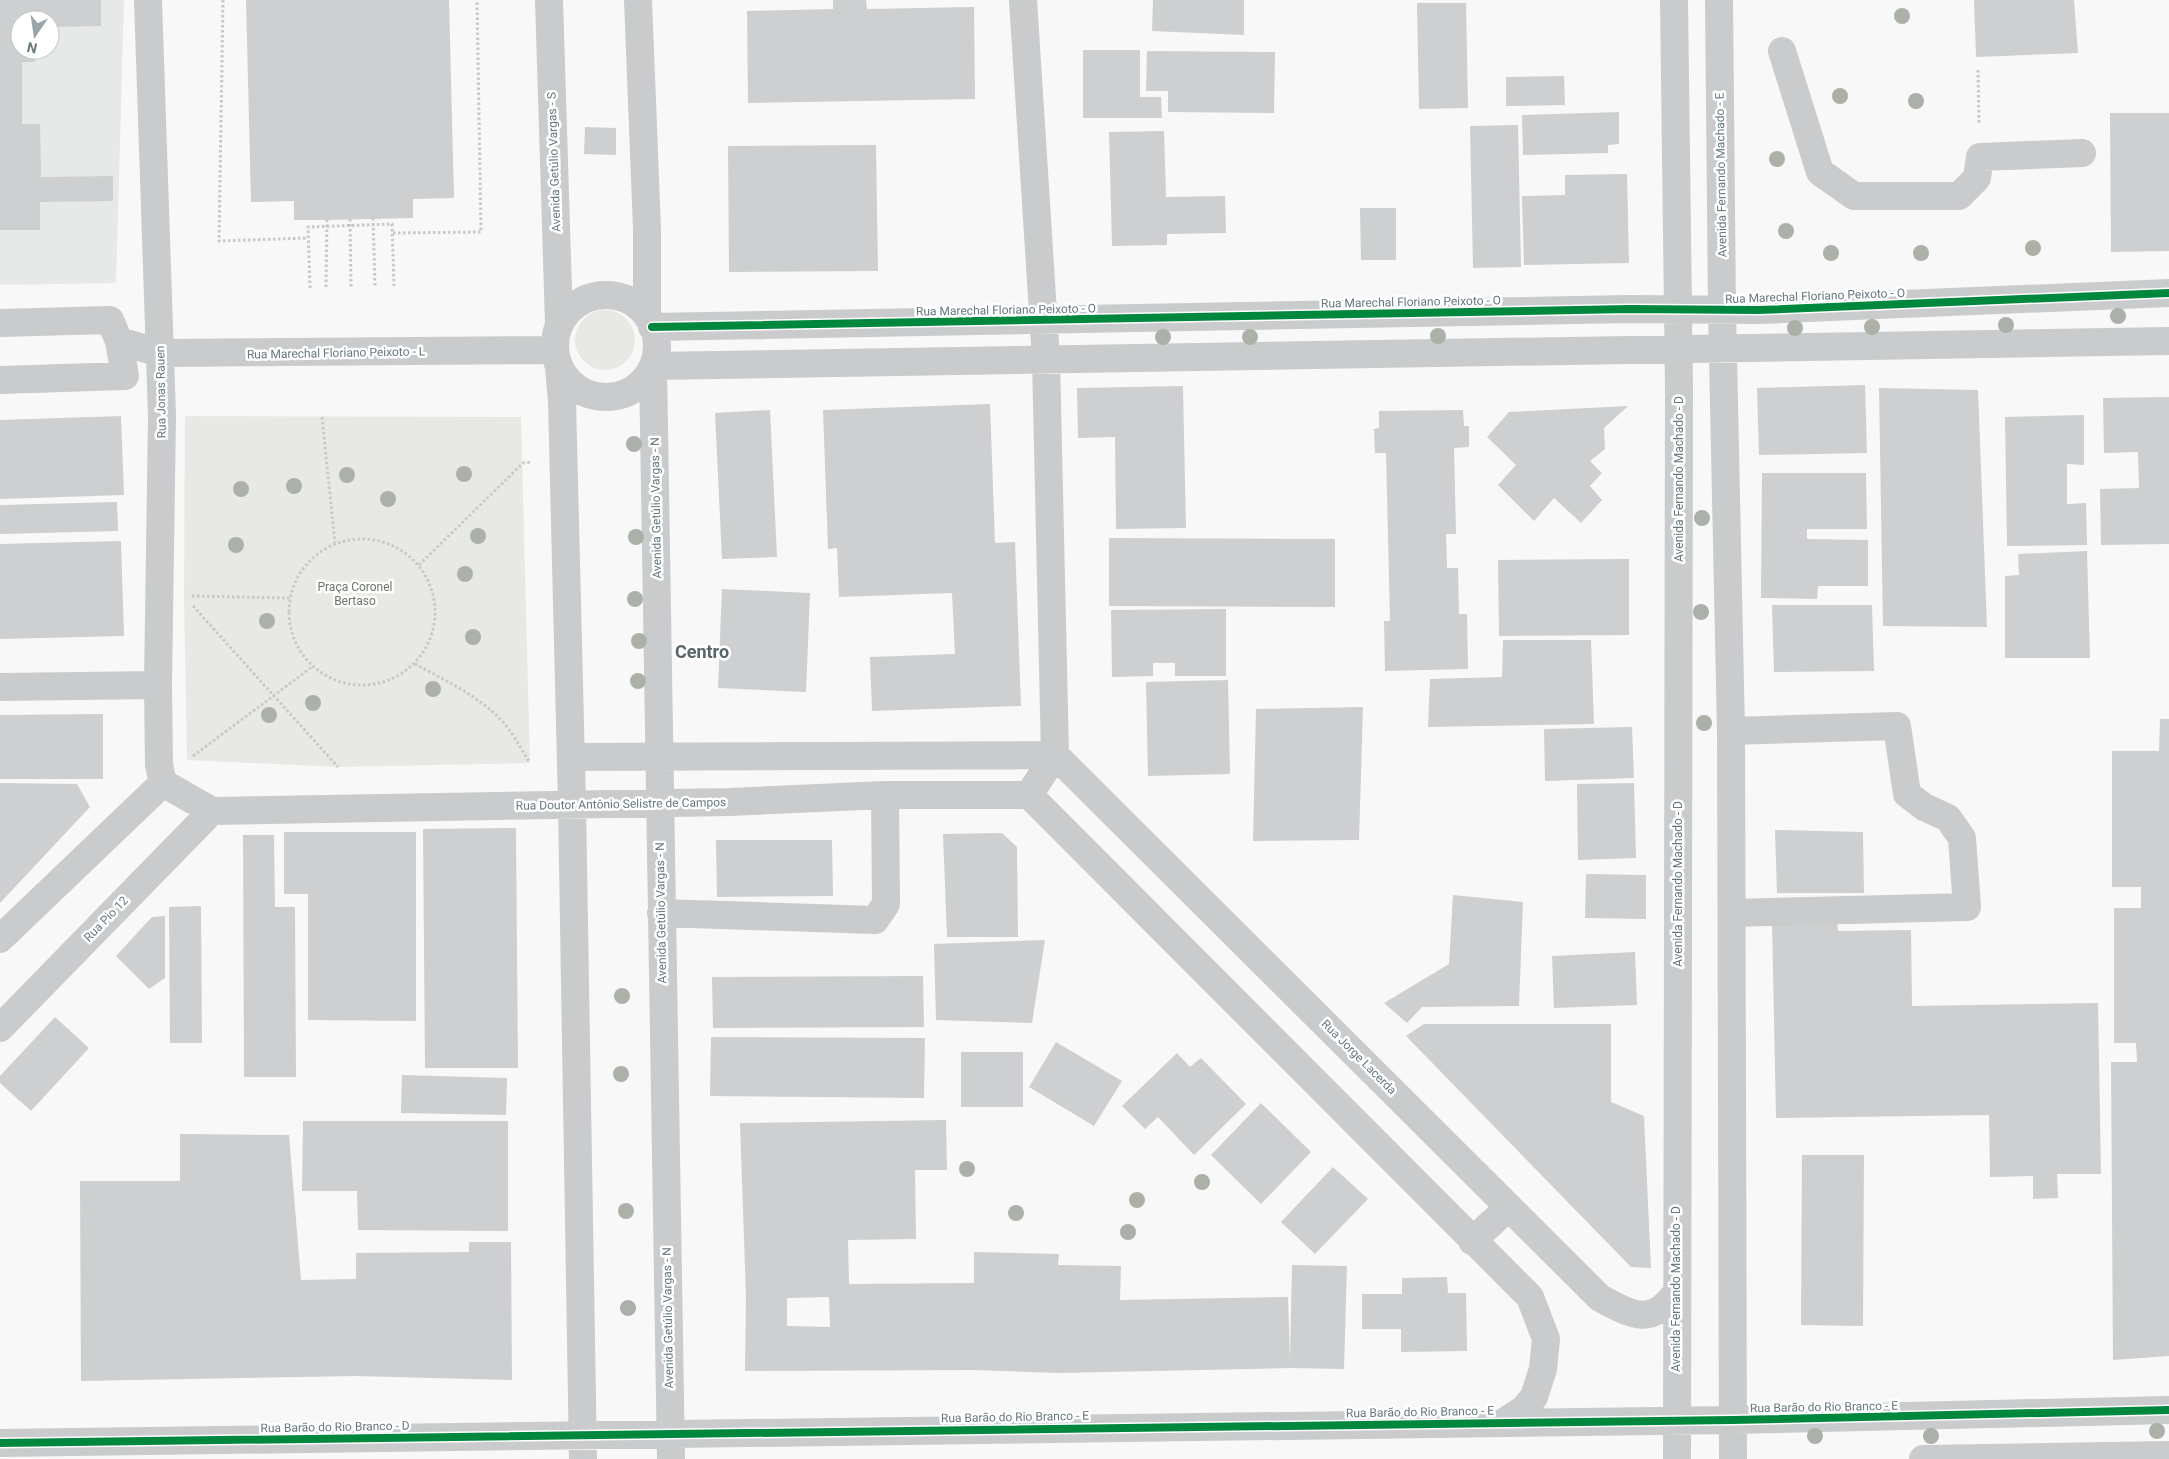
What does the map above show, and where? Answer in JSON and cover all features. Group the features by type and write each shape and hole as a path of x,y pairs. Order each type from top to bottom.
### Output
{"street":[{"name":"Rua Jonas Rauen","path":"148,0 160,354 158,685 159,765 163,784"},
{"name":"Avenida Getúlio Vargas - S","path":"549,0 557,347"},
{"path":"557,347 569,382 582,392 598,397 614,397 630,391 643,381 653,366 657,348 650,321 638,0"},
{"path":"1023,0 1046,360 1054,755 1029,795 1530,1297 1546,1339 1543,1369 1534,1397 1524,1409 1504,1422"},
{"path":"1674,0 1677,308"},
{"name":"Avenida Fernando Machado - E","path":"1719,0 1723,349"},
{"path":"1782,51 1820,172 1854,196 1959,196 1977,178 1980,157 2082,153"},
{"name":"Rua Marechal Floriano Peixoto - O","path":"650,321 1043,320 1677,308 1722,310 2169,293"},
{"path":"583,1447 564,460 562,401 557,347 576,304 588,298 601,296 626,300 650,321"},
{"name":"Avenida Fernando Machado - D","path":"1677,308 1679,350 1677,1459"},
{"path":"0,323 110,320 119,341 125,376 0,380"},
{"name":"Rua Marechal Floriano Peixoto - L","path":"119,341 160,354 557,347"},
{"path":"653,366 2169,341"},
{"path":"1723,349 1731,731 1733,1459"},
{"name":"Avenida Getúlio Vargas - N","path":"653,366 658,757 671,1446"},
{"path":"0,687 158,685"},
{"path":"1731,731 1897,726 1907,794 1924,807 1948,818 1962,838 1967,907 1732,913"},
{"path":"571,757 1054,755"},
{"name":"Rua Jorge Lacerda","path":"1054,755 1600,1298 1631,1315 1646,1314 1660,1309 1676,1293"},
{"path":"0,939 163,784 212,811"},
{"path":"661,913 875,920 886,904 885,795"},
{"name":"Rua Doutor Antônio Selistre de Campos","path":"212,811 659,804 885,795 1029,795"},
{"name":"Rua Pio 12","path":"0,1028 212,811"},
{"path":"1472,1241 1509,1207"},
{"name":"Rua Barão do Rio Branco - E","path":"671,1446 1504,1422 1732,1420 2169,1410"},
{"name":"Rua Barão do Rio Branco - D","path":"0,1443 671,1446"},
{"path":"1923,1459 2169,1455"}],"path":[{"path":"223,0 219,240 308,238"},
{"path":"392,233 481,232 477,0"},
{"path":"1978,70 1980,157"},
{"path":"373,218 375,286"},
{"path":"350,219 351,287"},
{"path":"326,287 327,220"},
{"path":"310,288 308,227 350,225 392,224 394,286"},
{"path":"322,417 335,543"},
{"path":"419,565 523,463 564,460"},
{"path":"357,538 380,541 401,550 419,565 430,584 436,604 435,626 428,646 415,664 392,680 364,686 336,682 312,667 296,647 288,623 289,598 298,574 315,555 335,543 357,538"},
{"path":"184,596 289,598"},
{"path":"190,603 338,767"},
{"path":"415,664 449,682 479,702 502,721 530,763"},
{"path":"187,760 312,667"}],"shaded area":[{"path":"0,0 124,0 116,283 0,285"}],"green space":[{"path":"599,310 611,310 622,315 630,323 635,334 633,352 622,365 611,370 599,370 588,365 580,357 575,346 575,334 580,323 588,315"},
{"name":"Praça Coronel Bertaso","path":"185,416 521,417 530,763 338,767 187,760 184,596"}],"building":[{"path":"0,0 101,0 101,26 60,27 60,10 10,10 10,60 35,60 35,62 22,62 22,124 40,124 41,177 113,176 113,201 40,202 40,230 0,230"},
{"path":"246,0 449,0 454,198 413,199 413,218 327,220 294,220 294,201 251,202"},
{"path":"833,0 866,0 867,9 974,7 975,99 748,103 747,11 833,9"},
{"path":"1153,0 1244,0 1244,35 1152,31"},
{"path":"1974,0 2074,0 2078,53 1976,57"},
{"path":"1417,3 1466,3 1468,108 1419,109"},
{"path":"1083,50 1140,50 1140,97 1161,97 1162,118 1083,118"},
{"path":"1147,51 1275,52 1274,113 1168,112 1168,91 1146,91"},
{"path":"1564,76 1565,105 1506,106 1506,77"},
{"path":"1619,112 1619,144 1608,145 1608,153 1523,155 1522,115"},
{"path":"2110,113 2169,113 2169,251 2111,252"},
{"path":"1518,125 1521,267 1473,268 1470,126"},
{"path":"585,127 616,128 616,155 584,154"},
{"path":"1164,131 1166,197 1225,196 1226,233 1167,234 1167,245 1112,246 1109,132"},
{"path":"876,145 878,271 729,272 728,146"},
{"path":"1627,174 1629,263 1524,265 1522,196 1565,195 1565,175"},
{"path":"1360,208 1396,208 1396,260 1361,260"},
{"path":"1865,385 1867,453 1759,455 1757,388"},
{"path":"1183,386 1186,528 1116,529 1115,437 1078,438 1077,388"},
{"path":"1879,388 1978,390 1987,627 1883,626"},
{"path":"2169,397 2169,544 2101,545 2100,489 2139,488 2138,452 2104,453 2103,398"},
{"path":"990,404 995,543 1015,542 1021,706 872,711 870,657 955,654 952,593 839,597 837,548 828,549 823,410"},
{"path":"1628,406 1604,428 1605,449 1590,461 1602,473 1590,486 1602,500 1581,523 1554,498 1534,521 1498,485 1516,465 1487,437 1509,412"},
{"path":"770,410 777,557 722,559 715,413"},
{"path":"1463,410 1464,426 1469,426 1469,447 1454,448 1456,534 1446,534 1447,568 1458,568 1459,614 1467,614 1468,669 1385,671 1384,621 1390,621 1386,453 1375,453 1374,429 1379,428 1379,411"},
{"path":"2084,415 2084,465 2067,464 2067,504 2086,503 2087,545 2007,546 2005,417"},
{"path":"121,416 124,495 0,499 0,420"},
{"path":"1762,473 1866,473 1867,529 1807,529 1807,539 1868,540 1868,586 1818,586 1817,599 1761,598"},
{"path":"117,502 118,531 0,534 0,505"},
{"path":"1109,538 1335,539 1335,607 1109,606"},
{"path":"121,541 124,636 0,639 0,544"},
{"path":"2087,551 2090,658 2005,658 2005,576 2019,575 2018,554"},
{"path":"1629,559 1629,635 1499,636 1498,560"},
{"path":"722,589 810,593 806,692 718,688"},
{"path":"1772,605 1872,605 1874,671 1774,672"},
{"path":"1226,609 1226,676 1175,676 1175,663 1153,663 1153,676 1112,677 1111,610"},
{"path":"1503,640 1591,640 1594,724 1428,727 1430,679 1502,677"},
{"path":"1228,680 1230,774 1148,776 1146,682"},
{"path":"1363,707 1359,840 1253,841 1256,709"},
{"path":"103,714 103,779 0,779 0,715"},
{"path":"2160,719 2169,719 2169,1356 2113,1360 2111,1062 2137,1062 2136,1043 2114,1043 2114,908 2141,908 2141,887 2112,887 2112,751 2159,751"},
{"path":"1632,727 1634,778 1545,781 1544,729"},
{"path":"0,783 77,784 90,807 0,903"},
{"path":"1634,783 1636,858 1578,860 1577,784"},
{"path":"516,828 518,1068 425,1068 423,829"},
{"path":"1775,830 1863,832 1864,893 1777,893"},
{"path":"284,832 416,832 416,1021 308,1020 308,894 284,894"},
{"path":"1002,833 1017,847 1018,937 947,937 943,834"},
{"path":"243,835 274,835 275,907 295,907 296,1077 244,1077"},
{"path":"716,840 832,840 833,896 717,897"},
{"path":"1586,874 1646,875 1646,919 1585,918"},
{"path":"1453,895 1523,902 1519,1006 1422,1007 1407,1023 1384,1003 1449,964"},
{"path":"201,906 202,1043 170,1043 169,907"},
{"path":"165,916 165,978 149,989 116,956 152,917"},
{"path":"1837,919 1838,931 1911,930 1912,1006 2098,1003 2101,1174 2057,1174 2058,1198 2033,1199 2033,1176 1990,1177 1989,1115 1776,1118 1772,920"},
{"path":"1045,940 1032,1023 936,1020 934,944"},
{"path":"1635,952 1637,1005 1554,1008 1552,956"},
{"path":"923,976 924,1027 713,1028 712,977"},
{"path":"55,1017 89,1048 31,1111 0,1083 0,1076"},
{"path":"1424,1024 1611,1024 1611,1102 1644,1116 1651,1268 1631,1267 1406,1036"},
{"path":"711,1037 925,1038 924,1098 710,1096"},
{"path":"1056,1042 1122,1081 1094,1126 1029,1087"},
{"path":"961,1052 1023,1052 1023,1107 961,1107"},
{"path":"1177,1053 1190,1067 1201,1058 1246,1104 1194,1155 1158,1117 1145,1129 1122,1106"},
{"path":"402,1075 507,1078 506,1115 401,1113"},
{"path":"1261,1103 1311,1152 1261,1204 1211,1155"},
{"path":"946,1120 947,1170 915,1170 916,1239 848,1240 849,1284 974,1283 974,1252 1059,1254 1058,1265 1121,1266 1120,1300 1288,1297 1290,1360 1292,1265 1347,1266 1344,1369 1290,1368 1058,1373 972,1370 745,1371 746,1296 740,1123","holes":["829,1297 830,1327 787,1326 787,1298"]},
{"path":"303,1121 508,1121 508,1231 358,1230 357,1191 302,1191"},
{"path":"180,1134 289,1135 301,1280 356,1279 356,1253 469,1252 469,1242 511,1242 512,1380 356,1376 81,1381 80,1181 180,1181"},
{"path":"1802,1155 1864,1155 1863,1326 1801,1325"},
{"path":"1333,1167 1368,1199 1315,1254 1281,1222"},
{"path":"1447,1277 1448,1293 1466,1293 1467,1351 1401,1352 1401,1329 1362,1329 1362,1294 1402,1294 1402,1278"}],"cycle path":[{"path":"652,327 1629,309 1759,310 2169,293"},
{"path":"0,1443 1732,1420 2169,1410"}],"district":[{"name":"Centro","path":"702,651"}]}
